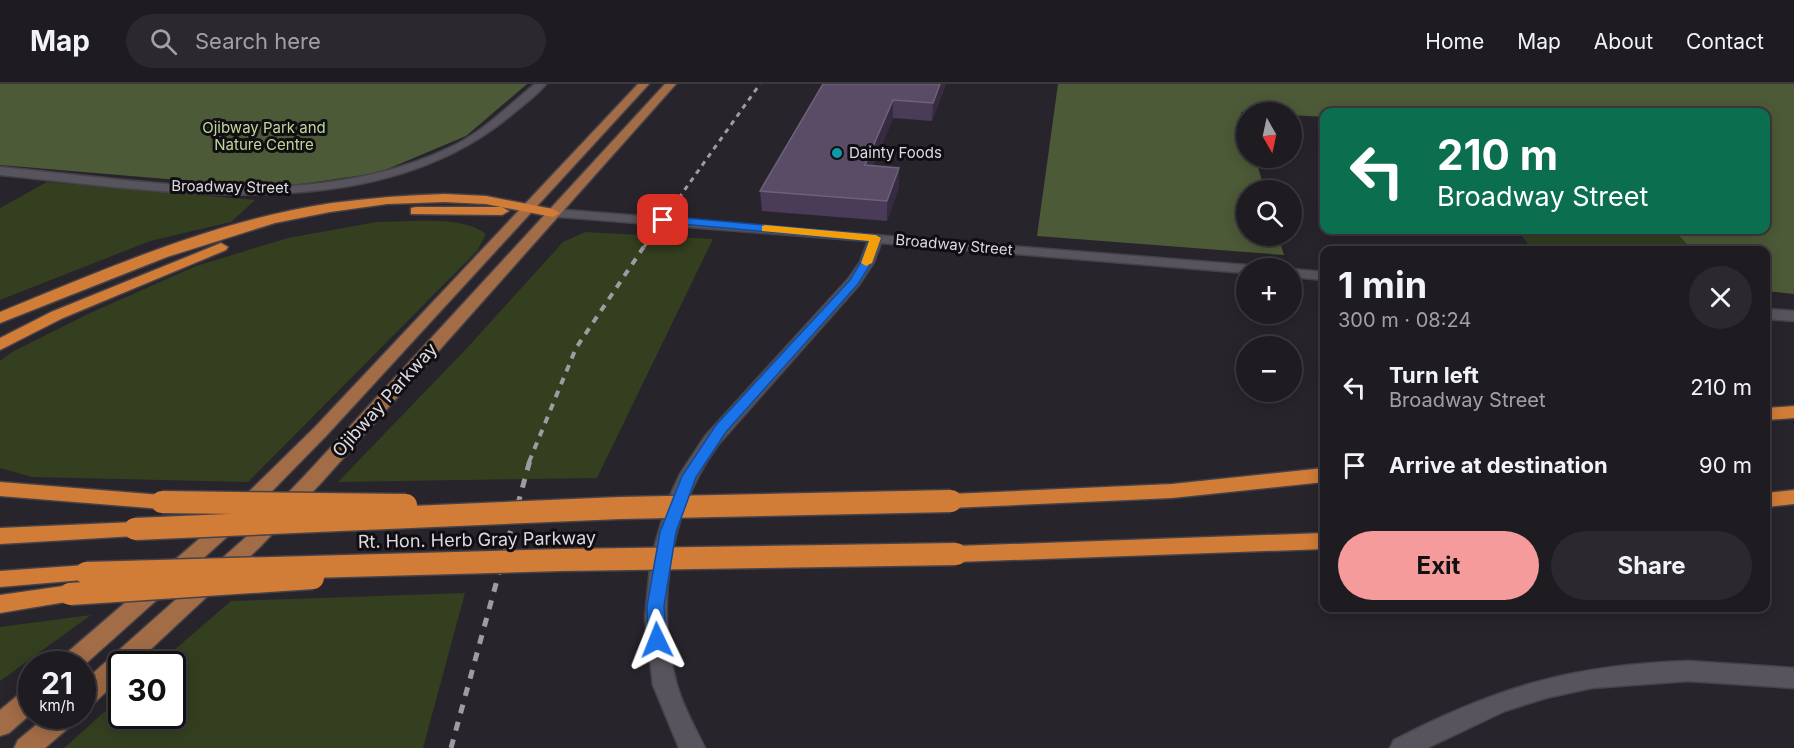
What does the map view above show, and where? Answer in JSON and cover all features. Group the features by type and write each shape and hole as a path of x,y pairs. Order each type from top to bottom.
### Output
{"highway":[{"path":"0,318 159,255 249,226 302,213 369,202 434,199 487,200 525,210"},
{"path":"0,345 57,315 198,255 286,227 347,215 390,212 525,210 553,213"},
{"path":"1770,414 1794,412"},
{"name":"Rt. Hon. Herb Gray Parkway","path":"0,536 620,508 951,501 1172,491 1320,475"},
{"path":"0,489 162,502 620,508"},
{"path":"1770,500 1794,497"},
{"name":"Rt. Hon. Herb Gray Parkway","path":"0,579 86,573 562,560 956,554 1320,541"},
{"path":"0,604 70,594 562,560"}],"main road":[{"name":"Ojibway Parkway","path":"85,651 220,532 321,431 644,84"},
{"name":"Ojibway Parkway","path":"96,686 253,542 292,502 671,84"},
{"path":"0,724 18,709"},
{"path":"27,748 49,729"}],"street":[{"name":"Broadway Street","path":"0,171 202,188 260,190 333,184 398,170 449,152 476,137 541,84"},
{"name":"Broadway Street","path":"553,213 1236,268"},
{"path":"692,748 677,718 663,678 657,640 656,606 668,532 677,503 705,450 854,282 867,262 876,238"},
{"path":"1302,274 1320,276"},
{"path":"1770,314 1794,316"},
{"path":"1403,748 1478,710 1521,692 1567,681 1674,670 1794,678"}],"green space":[{"name":"Ojibway Park and Nature Centre","path":"0,84 527,84 466,136 378,173 273,188 0,165"},
{"path":"1058,84 1794,84 1794,294 1770,291 1770,246 1688,246 1678,234 1770,234 1770,108 1320,108 1320,117 1302,116 1302,102 1236,102 1236,168 1258,168 1262,180 1236,180 1236,246 1281,246 1284,255 1037,236"},
{"path":"47,182 255,200 231,222 150,241 0,300 0,208"},
{"path":"376,222 449,222 476,228 486,234 477,251 248,482 32,477 0,468 0,361 12,352 88,314 196,266 288,238"},
{"path":"585,232 713,239 597,478 338,482 468,347 563,242"},
{"path":"1521,234 1678,234 1688,246 1529,246"},
{"path":"465,593 423,748 64,748 85,729 96,729 96,719 108,709 108,729 186,729 186,651 173,651 231,601"},
{"path":"91,615 41,651 18,651 18,668 0,681 0,627"}],"building":[{"name":"Dainty Foods","path":"823,84 940,84 933,103 893,100 865,165 899,168 887,201 760,191"}],"railway":[{"path":"644,247 760,84"},
{"path":"529,462 576,348 645,245"},
{"path":"451,748 530,460"}],"slow traffic":[{"path":"765,228 876,238 866,263"}],"place":[{"name":"Dainty Foods","path":"837,153"}],"route":[{"path":"657,640 656,606 662,562 677,503 689,476 721,429 854,282 867,262 876,238 663,220"}]}
